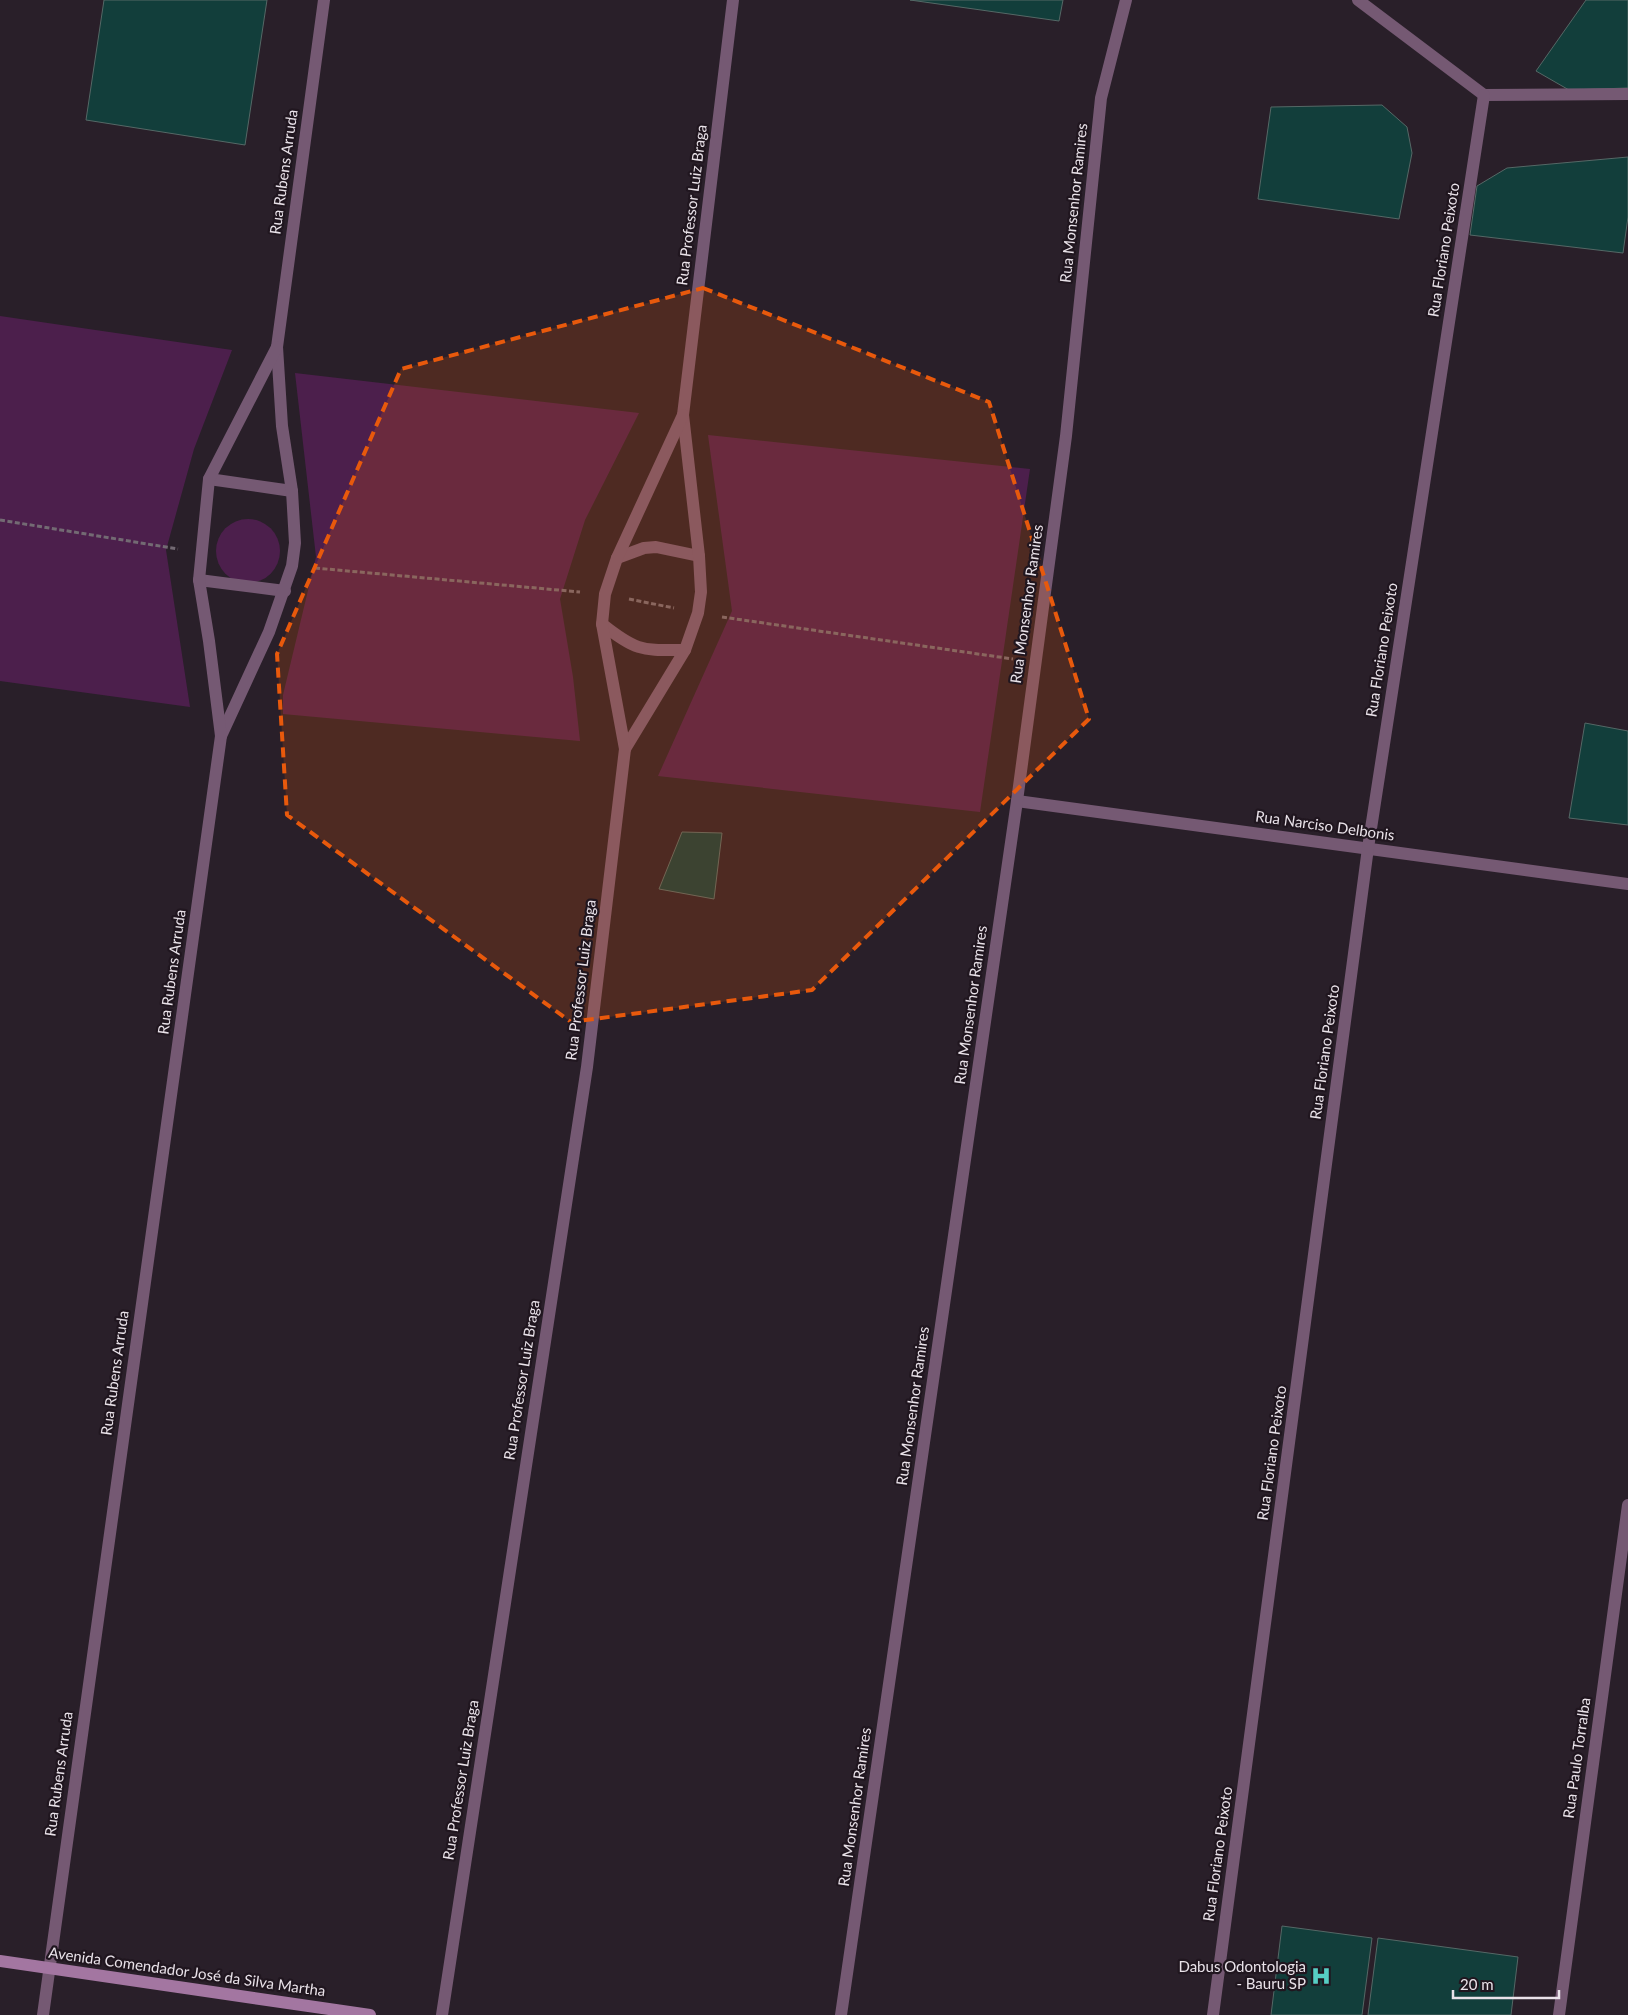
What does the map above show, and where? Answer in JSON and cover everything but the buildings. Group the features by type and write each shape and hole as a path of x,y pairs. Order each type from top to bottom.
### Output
{"main road":[{"name":"Avenida Comendador José da Silva Martha","path":"0,1961 370,2015"}],"street":[{"name":"Rua Rubens Arruda","path":"221,736 269,632 292,566 295,543 292,491 282,426 277,347 324,0"},
{"name":"Rua Professor Luiz Braga","path":"625,749 685,650 698,613 701,592 699,556 683,415 733,0"},
{"name":"Rua Monsenhor Ramires","path":"841,2015 1036,662 1066,436 1101,98 1126,0"},
{"path":"1358,0 1484,95 1628,94"},
{"name":"Rua Floriano Peixoto","path":"1213,2015 1368,848 1484,95"},
{"name":"Rua Rubens Arruda","path":"43,2015 48,1968 221,736 210,641 199,580 209,479 277,347"},
{"name":"Rua Professor Luiz Braga","path":"442,2015 587,1066 625,749 602,624 606,594 617,558 683,415"},
{"path":"209,479 292,491"},
{"path":"617,558 644,548 656,547 699,556"},
{"path":"199,580 284,591"},
{"path":"602,624 625,642 638,648 685,650"},
{"name":"Rua Narciso Delbonis","path":"1017,802 1628,884"},
{"name":"Rua Paulo Torralba","path":"1558,2015 1628,1505"}],"path":[{"path":"0,520 203,553"},
{"path":"292,566 606,594 698,613 1036,662"}],"highlighted area":[{"path":"703,288 989,402 1089,719 812,990 571,1022 287,815 277,654 401,369"}],"shaded area":[{"path":"0,316 232,350 194,449 166,550 190,707 0,681"},
{"path":"295,373 639,413 585,520 560,599 573,677 580,741 283,714 283,695 316,557"},
{"path":"708,435 1030,469 980,812 658,776 732,611"},
{"path":"248,519 266,525 274,533 280,551 274,569 266,577 248,583 230,577 222,569 216,551 222,533 230,525"}],"place":[{"name":"Dabus Odontologia - Bauru SP","path":"1321,1976"}]}
